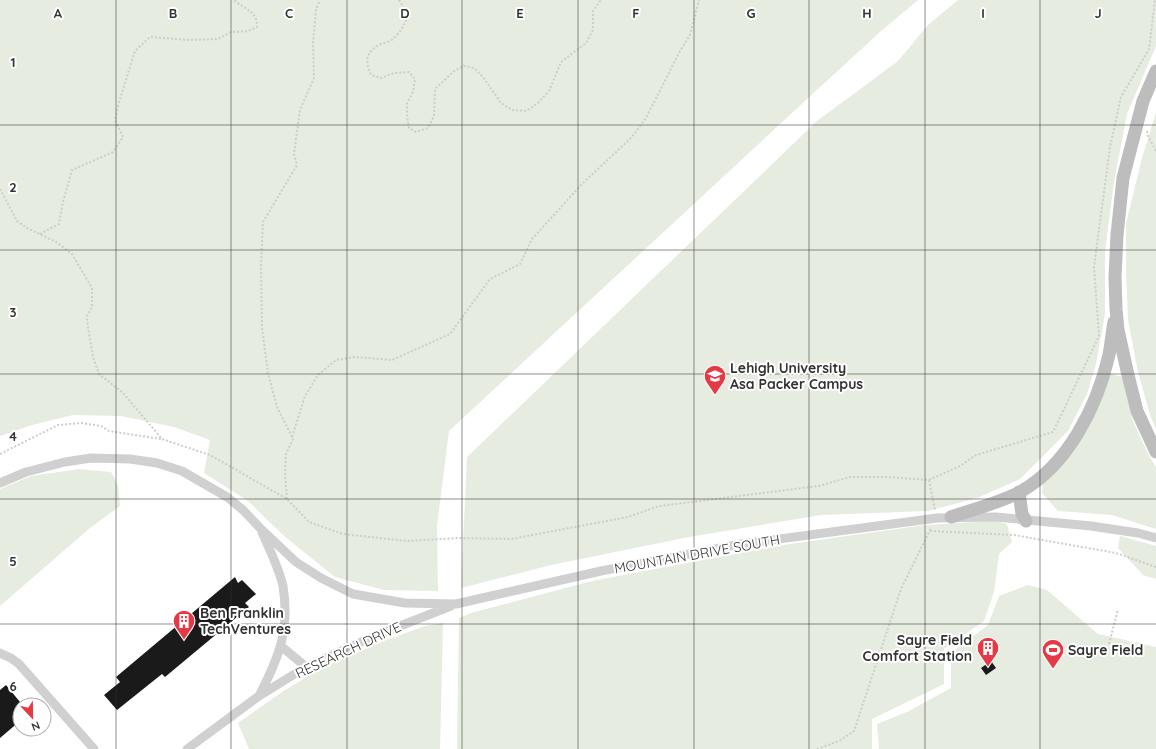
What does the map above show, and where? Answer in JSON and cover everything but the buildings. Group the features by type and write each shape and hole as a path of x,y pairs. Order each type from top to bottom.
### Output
{"street":[{"path":"1156,71 1143,101 1123,178 1117,235 1115,277 1118,330 1137,411 1156,452"},
{"path":"951,517 998,501 1019,492 1032,484 1058,460 1089,412 1102,379 1109,354 1116,309"},
{"name":"MOUNTAIN DRIVE SOUTH","path":"0,483 26,472 65,462 91,458 130,459 157,463 182,471 228,497 296,562 321,578 353,594 405,603 456,604 601,571 741,544 937,518 996,517 1091,526 1138,533 1156,538"},
{"path":"1019,492 1022,514 1026,521"},
{"name":"MOUNTAIN DRIVE SOUTH","path":"259,696 272,670 281,646 285,627 282,586 261,529"},
{"name":"RESEARCH DRIVE","path":"187,749 259,696 306,667 372,637 456,604"},
{"path":"281,646 306,667"},
{"path":"0,653 19,664 94,749"}],"path":[{"path":"40,234 59,224 63,202 72,170 113,152 123,137 115,120 135,51 150,37 189,40 218,39 231,32 248,30 257,27 257,19 254,14 234,0"},
{"path":"292,437 277,407 268,373 262,328 261,265 263,222 297,165 294,154 300,110 314,78 313,44 316,9 320,0"},
{"path":"399,0 404,8 409,12 405,24 392,39 376,47 369,54 367,64 371,75 381,78 394,72 409,72 415,79 413,92 407,103 407,116 409,128 416,132 428,128 434,116 435,89 454,71 464,66 474,68 483,77 501,103 512,110 526,111 538,103 549,92 561,62 586,43 593,30 593,11 601,0"},
{"path":"287,499 285,473 286,454 293,439 292,437 305,396 318,375 336,360 354,358 392,360 450,334 490,279 520,264 532,240 582,184 631,138 646,118 680,51 690,35 699,0"},
{"path":"0,454 58,425 81,424 101,426 109,432 162,439 210,455 287,499 309,522 343,534 407,541 459,538 511,539 628,517 659,506 819,486 850,477 886,477 929,480 960,466 976,455 1052,432 1099,336 1094,266 1110,147 1121,97 1149,49 1155,0"},
{"path":"0,189 17,221 27,228 56,242 72,254 92,288 92,307 87,316 87,321 92,357 99,374 123,393 162,439"},
{"path":"817,749 839,741 854,731 901,589 937,518 929,480"},
{"path":"930,532 1014,535 1116,553 1156,567"},
{"path":"1109,644 1118,609"}],"shaded area":[{"path":"0,0 918,0 880,32 806,100 449,431 437,526 438,591 384,590 335,577 284,536 248,501 204,473 210,440 174,427 121,416 73,415 32,425 0,436"},
{"path":"958,0 1156,0 1156,46 1127,114 1114,182 1105,251 1105,314 1096,364 1087,394 1068,431 1020,479 977,498 928,511 821,515 689,537 551,565 461,588 467,457 817,121 898,61 928,25"},
{"path":"1156,112 1156,429 1150,415 1138,372 1128,320 1126,224 1142,158"},
{"path":"1108,373 1122,377 1133,421 1148,454 1156,467 1156,529 1112,515 1058,511 1042,493 1043,479"},
{"path":"79,469 111,472 118,485 120,506 90,528 0,606 0,489 31,476"},
{"path":"995,521 1007,524 1012,542 999,554 994,592 984,621 944,649 944,684 872,719 872,749 457,749 459,618 471,613 592,581 783,545 925,525"},
{"path":"1120,536 1156,546 1156,579 1143,575 1118,548"},
{"name":"Sayre Field","path":"1028,585 1047,590 1098,634 1156,647 1156,749 879,749 877,724 909,711 951,688 951,653 988,625 999,596"},
{"path":"443,623 440,749 249,749 238,723 285,690 322,668 381,642 425,626"}],"place":[{"name":"Lehigh University Asa Packer Campus","path":"715,396"},
{"name":"Ben Franklin TechVentures","path":"184,640"},
{"name":"Sayre Field Comfort Station","path":"988,668"},
{"name":"Sayre Field","path":"1053,670"}]}
